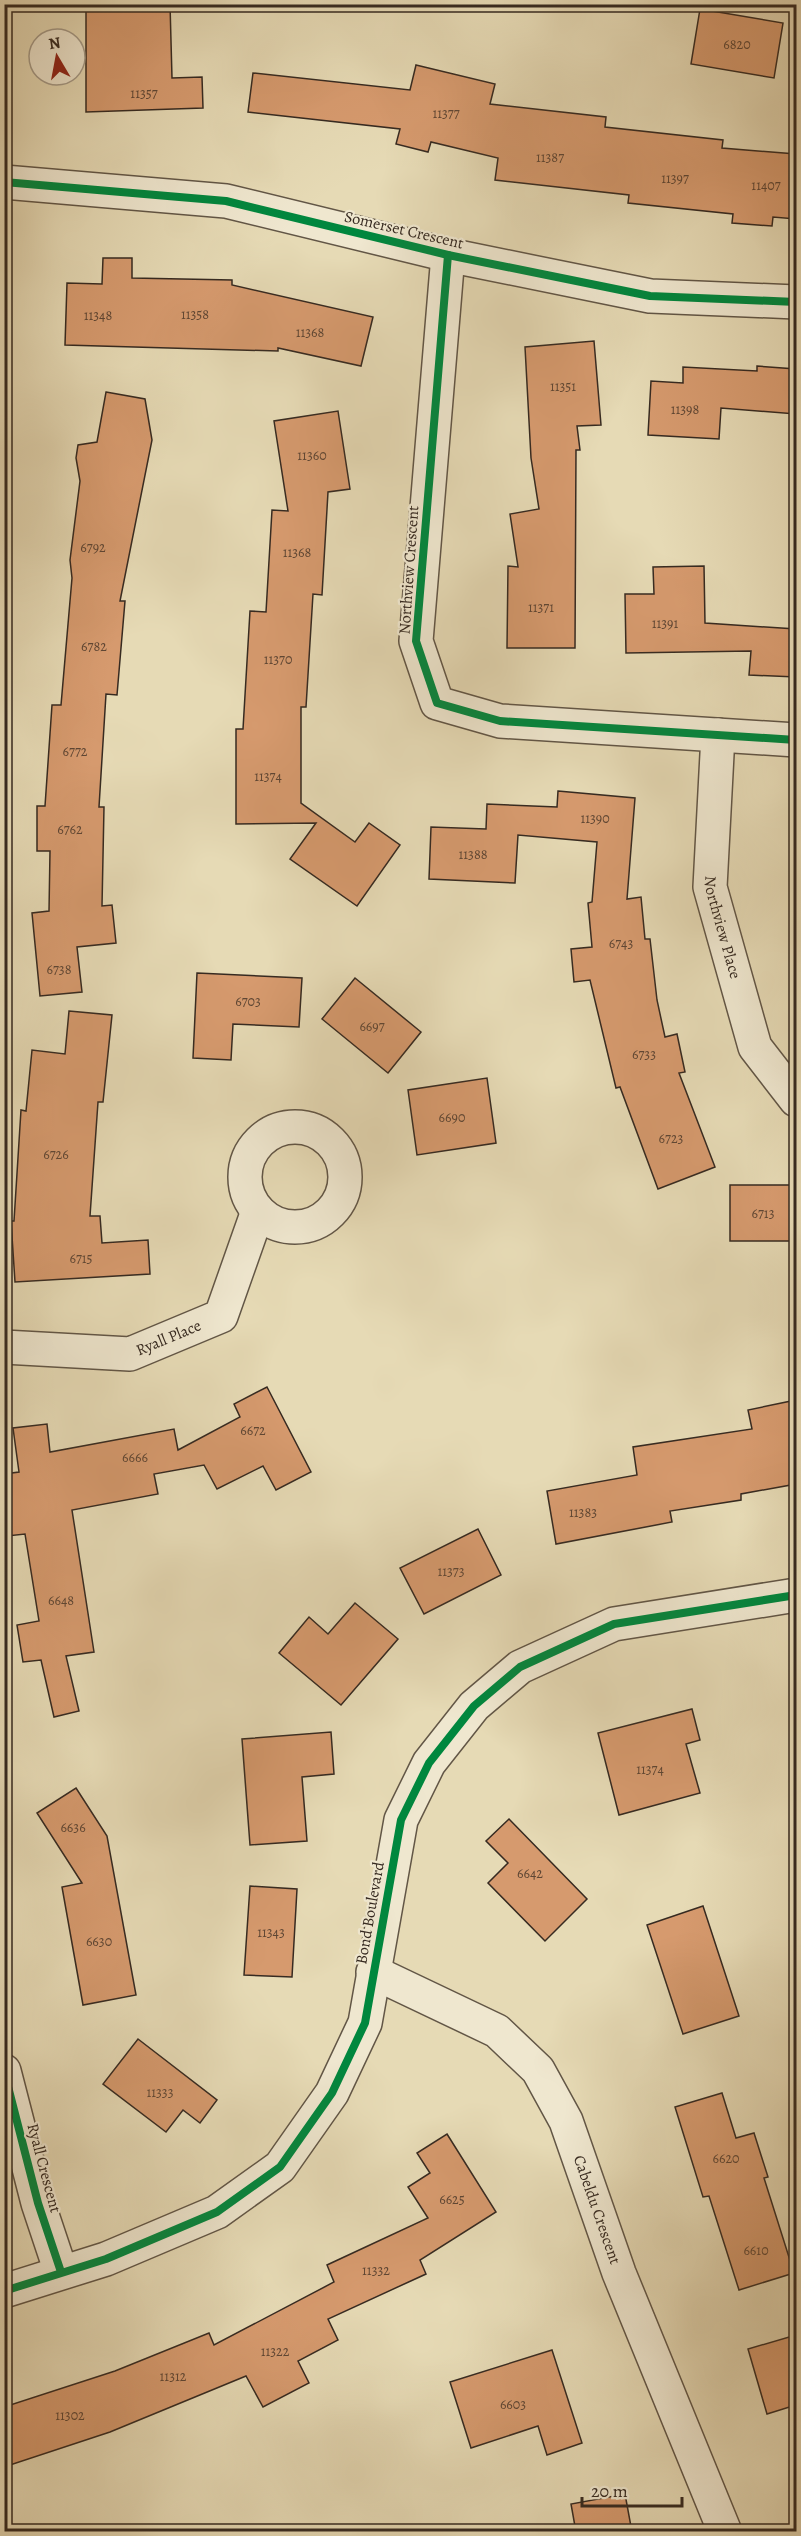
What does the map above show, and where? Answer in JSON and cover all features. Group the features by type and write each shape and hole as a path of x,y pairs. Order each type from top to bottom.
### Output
{"street":[{"name":"Somerset Crescent","path":"4,182 226,201 448,255 650,296 796,302"},
{"name":"Northview Crescent","path":"448,255 416,641 437,703 500,721 796,740"},
{"name":"Northview Place","path":"718,735 710,887 755,1047 796,1100"},
{"name":"Ryall Place","path":"4,1347 130,1354 221,1316 258,1211"},
{"name":"Bond Boulevard","path":"4,2291 106,2259 217,2212 280,2167 332,2093 365,2023 401,1821 429,1763 474,1706 520,1667 614,1624 796,1595"},
{"name":"Cabeldu Crescent","path":"374,1972 497,2031 538,2070 566,2121 619,2273 725,2532"},
{"name":"Ryall Crescent","path":"4,2071 38,2203 61,2272"}],"building":[{"path":"86,4 170,4 172,78 202,77 203,108 86,112"},
{"path":"700,9 783,23 774,78 691,64"},
{"path":"416,65 495,84 490,104 606,117 605,127 723,140 722,148 796,154 796,219 773,217 772,226 732,223 733,214 628,203 629,195 495,180 498,158 431,142 428,152 396,144 400,129 248,112 253,73 410,90"},
{"path":"103,258 132,258 132,278 232,280 232,285 373,317 361,366 278,348 278,351 65,345 67,283 102,284"},
{"path":"594,341 601,425 577,426 580,450 576,450 575,648 507,648 508,566 518,567 510,514 539,509 531,458 525,347"},
{"path":"757,366 796,369 796,414 721,408 719,439 648,435 651,381 683,383 683,367 757,371"},
{"path":"106,392 145,399 152,440 120,601 125,601 117,695 106,694 99,807 104,807 102,906 112,905 116,943 77,947 82,992 40,996 32,913 49,911 50,851 37,851 37,806 45,806 52,705 61,705 72,578 70,560 80,481 76,458 78,445 97,442"},
{"path":"338,411 350,489 328,492 322,595 313,594 306,707 301,707 301,803 355,842 369,823 400,845 357,906 290,859 316,823 236,824 236,729 243,729 250,611 266,612 272,510 288,511 274,421"},
{"path":"704,566 705,623 796,629 796,677 749,675 751,651 626,653 625,594 654,594 653,567"},
{"path":"558,791 635,798 627,899 641,897 645,939 650,939 657,1000 665,1037 677,1034 685,1072 679,1073 715,1167 658,1189 620,1087 616,1088 590,980 574,982 571,949 592,947 588,903 592,902 597,842 518,835 515,883 429,879 431,827 486,829 487,804 557,807"},
{"path":"197,973 302,978 299,1027 233,1024 231,1060 193,1058"},
{"path":"355,978 421,1032 388,1073 322,1019"},
{"path":"69,1011 112,1015 103,1102 98,1102 90,1216 100,1216 102,1243 148,1240 150,1274 15,1282 11,1221 14,1221 21,1110 26,1111 32,1050 65,1054"},
{"path":"487,1078 496,1143 417,1155 408,1090"},
{"path":"730,1185 796,1185 796,1241 730,1241"},
{"path":"267,1387 311,1472 276,1490 263,1466 217,1489 204,1465 154,1474 158,1494 72,1510 94,1652 66,1656 79,1711 54,1717 41,1660 23,1662 17,1625 39,1621 25,1534 7,1536 4,1474 19,1472 13,1428 47,1424 50,1452 174,1429 178,1450 240,1417 234,1404"},
{"path":"796,1400 796,1484 741,1494 741,1500 670,1511 672,1522 556,1544 547,1491 637,1475 633,1447 752,1429 748,1410"},
{"path":"478,1529 501,1575 424,1614 400,1568"},
{"path":"355,1603 398,1639 341,1705 279,1653 309,1617 328,1634"},
{"path":"692,1709 700,1740 686,1744 700,1793 619,1815 598,1733"},
{"path":"331,1732 334,1774 302,1777 307,1841 250,1845 242,1739"},
{"path":"76,1788 107,1836 136,1995 83,2005 62,1887 82,1883 37,1813"},
{"path":"509,1819 587,1899 545,1941 488,1883 508,1863 486,1841"},
{"path":"250,1886 297,1889 292,1977 244,1975"},
{"path":"703,1906 739,2016 683,2034 647,1925"},
{"path":"138,2039 217,2100 200,2123 183,2110 166,2132 103,2084"},
{"path":"722,2093 736,2138 754,2133 768,2177 764,2178 794,2273 739,2290 709,2196 703,2197 675,2107"},
{"path":"447,2134 496,2212 420,2260 426,2274 328,2319 338,2340 298,2361 309,2383 263,2407 246,2376 110,2432 4,2467 4,2407 115,2371 209,2333 214,2345 334,2282 327,2265 428,2218 408,2187 430,2173 417,2153"},
{"path":"796,2335 796,2405 767,2414 748,2349"},
{"path":"552,2350 582,2443 547,2455 538,2426 471,2448 450,2382"},
{"path":"625,2494 632,2532 576,2532 571,2504"}],"cycle path":[{"path":"4,182 226,201 448,255 650,296 796,302"},
{"path":"448,255 416,641 437,703 500,721 796,740"},
{"path":"4,2291 106,2259 217,2212 280,2167 332,2093 365,2023 401,1820 429,1763 474,1706 520,1667 614,1624 796,1595"},
{"path":"4,2071 38,2203 61,2272"}]}
